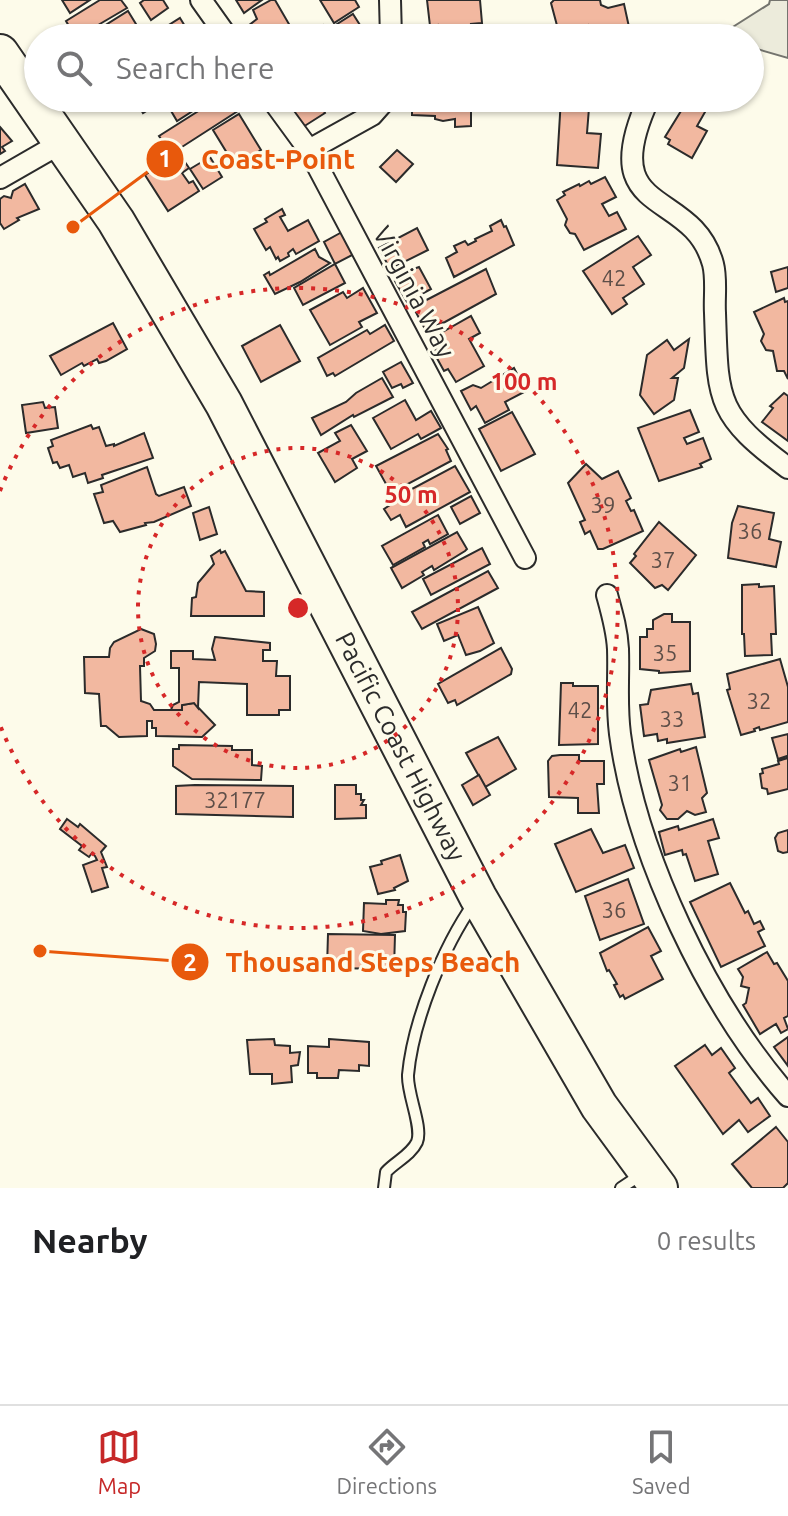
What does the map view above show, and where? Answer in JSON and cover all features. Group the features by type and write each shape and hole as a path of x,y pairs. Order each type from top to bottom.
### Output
{"highway":[{"name":"Pacific Coast Highway","path":"0,53 24,88"},
{"name":"Pacific Coast Highway","path":"40,112 116,221 224,404 478,897 642,1182"}],"street":[{"path":"201,0 218,24"},
{"path":"390,0 391,24"},
{"name":"Virginia Way","path":"281,112 309,150 525,558"},
{"path":"309,150 375,112"},
{"path":"642,112 636,126 631,156 635,176 646,193 687,224 702,242 713,265 717,381 727,412 755,444 788,468"},
{"path":"0,178 61,143"},
{"path":"607,595 616,630 615,691 628,780 666,897 717,996 788,1096"}],"lane":[{"path":"384,1188 386,1172 408,1154 417,1141 409,1097 412,1052 454,931 478,897"}],"shaded area":[{"path":"770,0 788,0 788,58 764,51 764,24 737,24 769,4"}],"building":[{"path":"62,0 90,0 70,13"},
{"path":"100,0 121,0 127,8 100,24 68,24 66,21"},
{"path":"144,0 163,0 168,8 151,20 140,3"},
{"path":"236,0 262,0 244,13"},
{"path":"275,0 289,24 251,24 257,19 253,10"},
{"path":"320,0 355,0 359,7 334,23"},
{"path":"427,0 480,0 482,23 430,24"},
{"path":"554,0 600,0 601,5 608,8 624,4 628,24 557,24 551,3"},
{"path":"128,11 136,24 107,24"},
{"path":"353,14 359,24 337,24"},
{"path":"172,112 191,112 177,121"},
{"path":"197,112 236,112 171,154 159,136"},
{"path":"293,112 324,112 325,113 303,127"},
{"path":"412,112 471,112 471,126 455,127 455,119 443,121 435,119 435,116 412,115"},
{"path":"560,112 589,112 587,133 601,134 598,168 557,165"},
{"path":"680,112 705,112 697,126 707,131 692,158 668,144 670,140 665,137"},
{"path":"239,114 261,150 235,166 213,130"},
{"path":"0,127 12,141 2,147 5,151 0,154"},
{"path":"397,150 413,164 396,182 380,167"},
{"path":"179,153 189,168 182,173 189,183 193,181 199,191 168,211 145,175"},
{"path":"210,157 222,177 203,189 190,169"},
{"path":"605,177 616,197 602,204 609,216 617,212 626,229 584,250 575,234 570,233 565,225 567,219 557,200 565,195 563,192 579,184 589,181 591,184"},
{"path":"25,184 39,209 17,218 19,220 4,229 0,223 0,199 4,196 11,198 13,191"},
{"path":"282,209 285,215 280,217 288,231 308,220 319,241 296,254 293,249 289,256 280,261 270,247 266,250 254,229"},
{"path":"501,220 514,245 454,277 446,258 457,252 454,246 465,241 468,245 476,241 492,231 490,226"},
{"path":"417,228 428,250 390,269 379,248"},
{"path":"342,232 354,254 335,264 324,242"},
{"path":"638,236 651,255 633,267 644,284 623,298 627,304 612,314 583,271"},
{"path":"315,249 319,257 330,263 275,294 264,275 269,272 270,275"},
{"path":"335,264 345,283 303,305 294,288"},
{"path":"419,267 431,289 407,302 395,281 401,277 399,274"},
{"path":"788,267 788,288 776,292 771,272"},
{"path":"486,269 496,294 445,322 425,329 413,307"},
{"path":"363,288 377,313 359,322 362,327 330,345 310,310 343,292 347,298"},
{"path":"784,298 785,302 788,301 788,379 784,371 777,371 773,351 766,350 761,341 764,334 754,312"},
{"path":"471,316 480,333 469,339 484,366 456,382 448,369 444,371 433,351 438,348 432,338"},
{"path":"113,323 127,349 106,361 99,363 97,359 84,366 82,363 61,375 50,356"},
{"path":"280,325 300,361 261,382 242,346"},
{"path":"385,325 394,341 335,376 333,373 327,376 318,358 367,330 370,334"},
{"path":"689,339 684,368 672,378 678,378 674,400 654,414 640,395 647,355 667,340 674,350"},
{"path":"401,362 413,383 403,388 401,384 392,388 383,372"},
{"path":"514,368 526,391 505,402 509,410 485,423 476,406 471,410 461,391 473,385 481,388"},
{"path":"382,378 393,397 353,415 321,435 312,418 346,402"},
{"path":"784,393 788,396 788,441 762,422 773,408 770,406"},
{"path":"405,400 416,420 431,411 441,428 421,439 418,434 391,449 373,418"},
{"path":"43,402 45,408 55,407 58,428 26,433 22,405"},
{"path":"690,410 699,432 684,438 687,444 703,438 711,459 700,464 702,467 659,481 638,428"},
{"path":"512,412 535,454 501,471 479,429"},
{"path":"91,425 93,429 99,427 106,446 114,446 144,433 153,458 102,475 103,478 88,483 85,473 73,477 69,465 60,468 57,462 53,463 48,448 53,446 51,440"},
{"path":"351,425 367,451 352,459 357,468 335,482 318,453 340,441 335,433"},
{"path":"438,434 448,449 451,461 391,493 376,466"},
{"path":"586,464 602,479 618,471 631,498 626,501 631,511 634,510 643,531 603,549 598,549 590,531 585,534 580,522 585,520 568,483"},
{"path":"455,466 470,492 406,527 400,515 391,520 384,509 393,503 392,498"},
{"path":"147,467 156,494 159,496 184,487 191,506 120,532 113,521 104,523 94,494 103,492 101,485"},
{"path":"471,496 480,513 460,524 451,507"},
{"path":"738,506 774,513 769,539 781,542 776,567 728,558 732,523"},
{"path":"209,507 217,534 200,540 193,513"},
{"path":"438,515 448,534 430,544 428,540 423,543 425,547 393,565 382,546"},
{"path":"659,522 696,555 668,590 662,585 655,588 630,563"},
{"path":"457,532 467,549 434,570 432,566 422,572 424,575 402,588 391,568"},
{"path":"482,548 490,564 431,595 423,579"},
{"path":"220,550 221,553 225,551 246,591 264,592 264,616 191,616 192,598 196,597 198,583 214,564 211,556"},
{"path":"488,571 498,588 422,629 412,612"},
{"path":"759,584 759,587 774,586 776,634 771,634 772,655 745,656 742,585"},
{"path":"478,607 494,643 466,655 458,635 444,641 437,624"},
{"path":"664,614 672,614 672,622 690,622 690,671 659,673 640,669 640,637 647,637 647,629 653,629 653,620"},
{"path":"141,629 154,634 156,644 155,651 144,658 144,666 140,666 141,701 150,704 154,710 182,710 182,705 194,703 215,725 202,737 156,736 152,721 147,721 147,736 119,737 106,726 101,726 99,694 85,693 84,657 109,657 114,642"},
{"path":"215,637 270,643 270,650 263,650 263,661 277,661 276,676 290,676 290,710 279,710 279,715 247,715 247,684 199,682 198,708 194,703 182,705 182,710 171,710 179,702 179,668 171,668 171,651 193,651 193,659 215,660 212,649"},
{"path":"501,648 512,669 511,674 457,705 455,700 448,703 438,684"},
{"path":"780,659 788,687 788,722 760,730 759,727 741,735 727,690 730,689 727,674"},
{"path":"561,683 598,686 598,744 559,745"},
{"path":"691,684 693,694 698,693 705,737 667,743 667,739 658,741 657,734 644,736 640,705 648,704 651,690"},
{"path":"788,734 788,758 778,759 772,738"},
{"path":"498,737 516,769 485,787 466,753"},
{"path":"179,745 232,746 232,750 252,750 252,765 262,766 261,780 192,779 173,766 173,749 179,749"},
{"path":"696,747 707,793 702,798 706,812 695,815 687,811 678,819 667,819 660,810 662,805 649,760"},
{"path":"579,755 579,761 604,761 604,784 597,784 599,813 578,813 578,798 549,797 548,761 552,756"},
{"path":"788,758 788,789 768,794 767,789 762,788 762,769"},
{"path":"479,775 490,795 473,805 462,785"},
{"path":"335,785 356,785 356,794 361,794 361,800 364,800 361,805 366,805 366,818 335,819"},
{"path":"176,786 293,786 293,817 176,814"},
{"path":"67,819 78,827 80,824 106,846 101,852 107,867 102,868 108,887 92,892 83,865 97,860 92,853 89,857 79,850 82,846 60,829"},
{"path":"713,819 719,838 708,841 718,874 695,881 682,850 665,855 659,832 678,826 679,830"},
{"path":"591,829 603,853 625,845 634,868 576,892 555,844"},
{"path":"788,830 788,852 783,853 778,851 775,838 778,833"},
{"path":"400,855 408,881 395,890 378,894 370,867"},
{"path":"628,879 644,924 600,940 585,896"},
{"path":"730,883 745,913 748,911 754,924 760,921 764,929 758,932 765,946 721,967 690,902"},
{"path":"386,900 399,900 398,905 403,905 403,912 406,912 405,931 381,934 363,931 364,903 386,904"},
{"path":"648,927 661,951 651,956 663,979 625,999 623,995 620,997 614,985 617,984 607,971 600,953"},
{"path":"328,934 395,935 394,969 327,968"},
{"path":"767,952 788,981 788,1016 784,1018 788,1029 781,1033 776,1024 760,1034 743,1005 749,988 741,986 743,977 738,969"},
{"path":"788,1037 788,1066 774,1047"},
{"path":"274,1039 275,1045 290,1046 290,1053 300,1052 298,1065 291,1066 292,1082 272,1084 272,1074 250,1074 247,1040"},
{"path":"329,1039 369,1042 369,1066 359,1065 359,1071 339,1070 338,1078 317,1078 317,1073 308,1073 308,1046 329,1047"},
{"path":"705,1045 712,1055 721,1048 735,1068 729,1073 751,1103 758,1098 770,1116 748,1132 739,1120 723,1134 675,1066"},
{"path":"776,1127 788,1142 788,1183 783,1188 752,1188 732,1164"}],"place":[{"name":"Coast-Point","path":"73,227"},
{"name":"Thousand Steps Beach","path":"40,951"}]}
